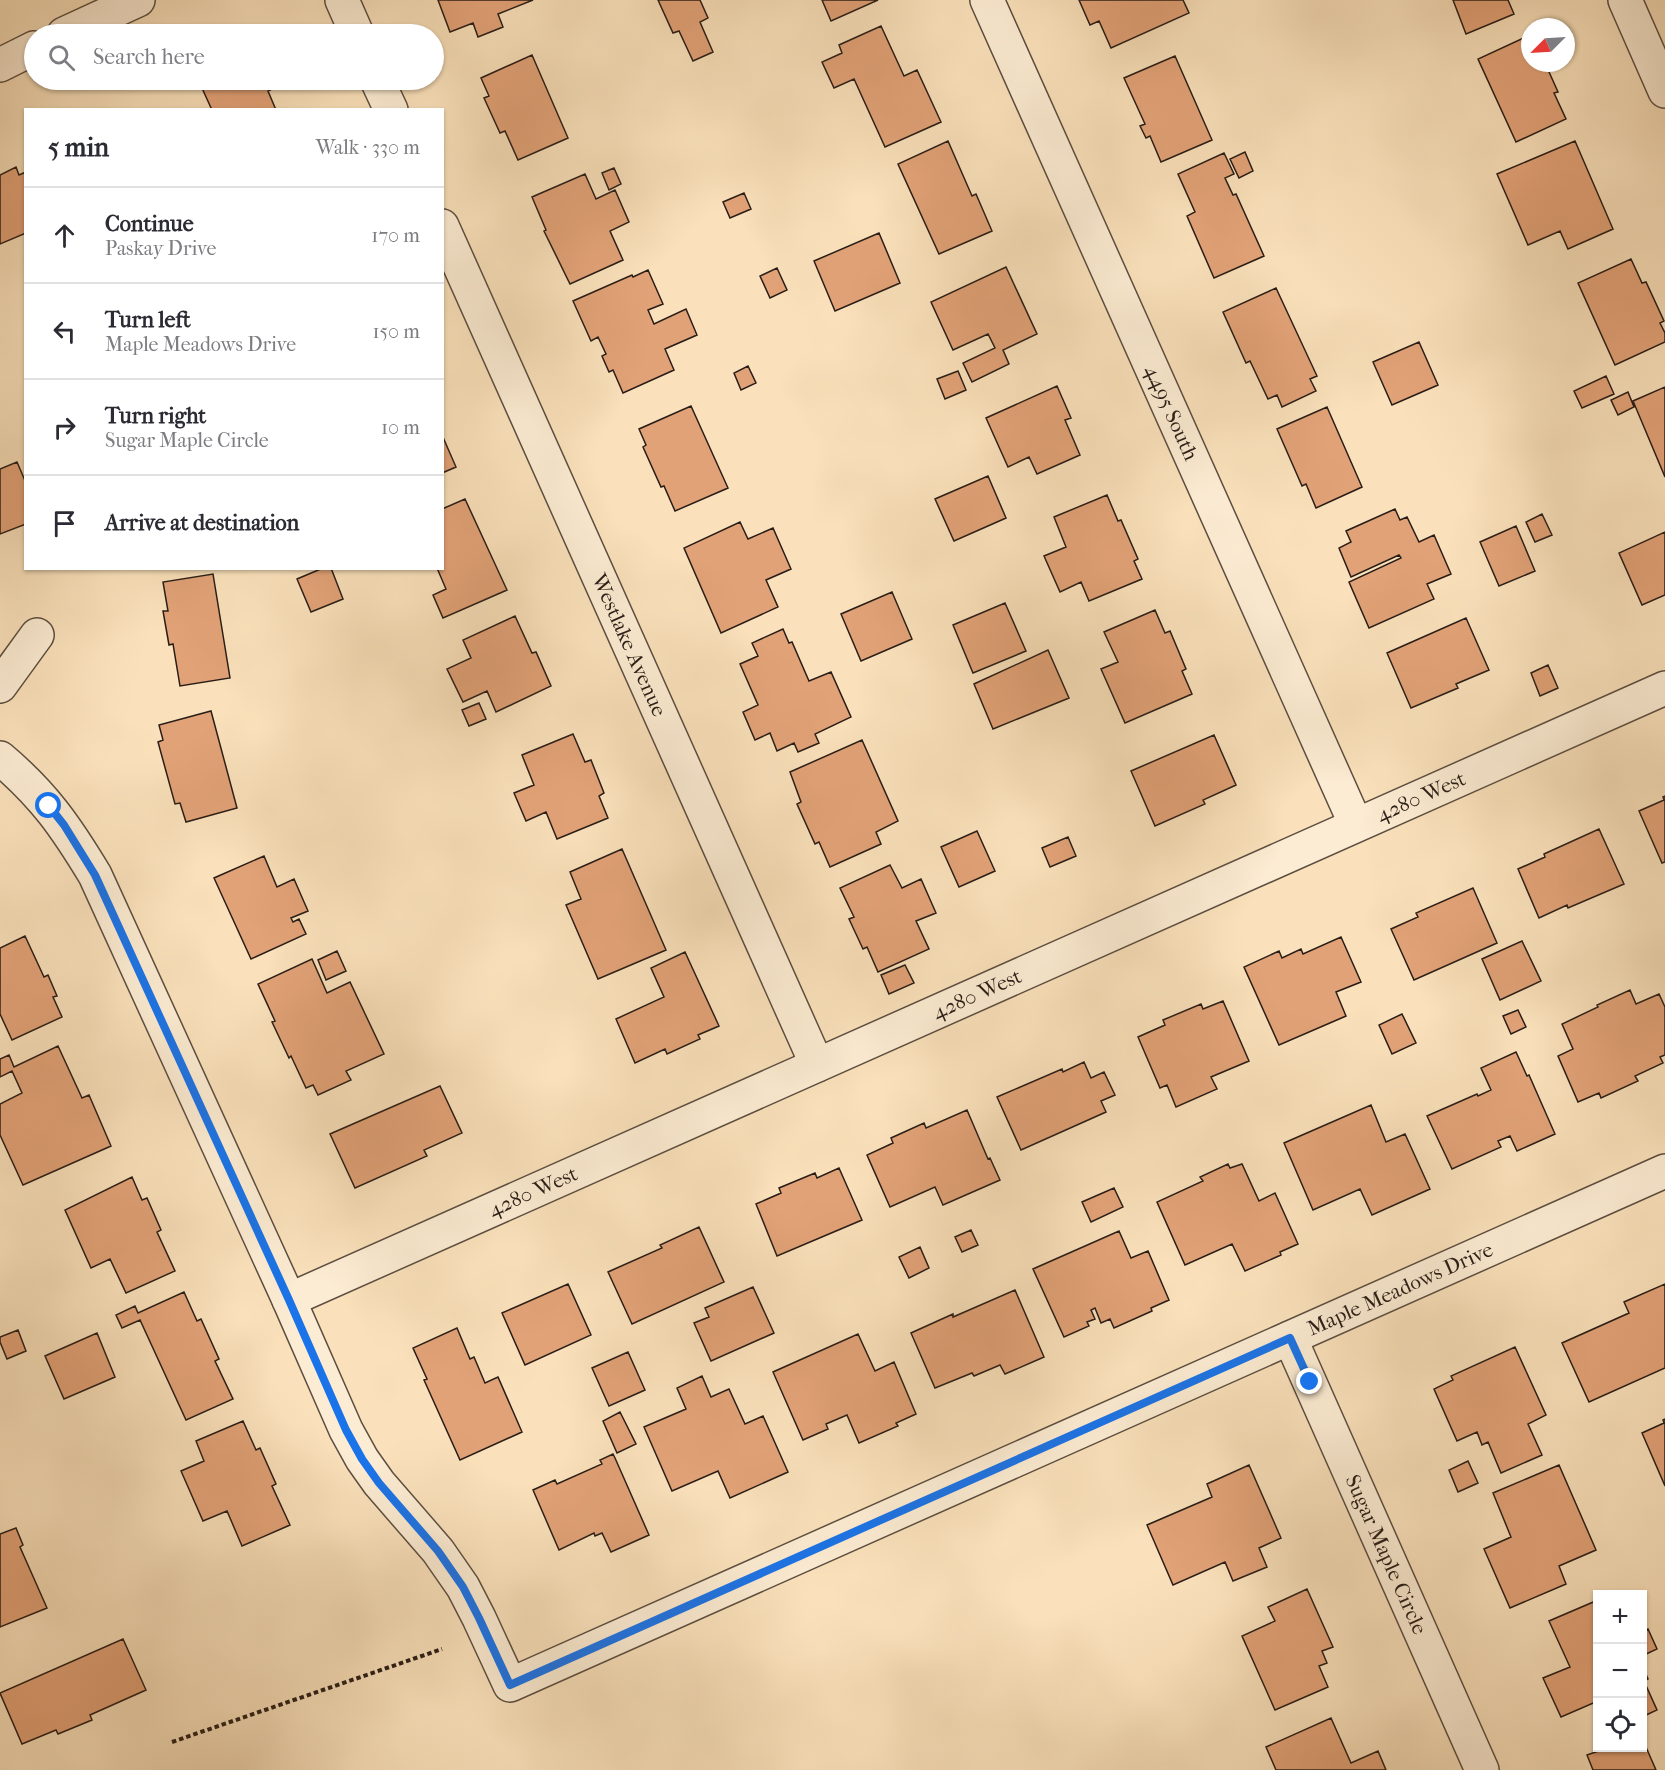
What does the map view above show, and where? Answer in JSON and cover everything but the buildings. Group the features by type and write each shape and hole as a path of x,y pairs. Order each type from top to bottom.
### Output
{"street":[{"path":"86,24 138,0"},
{"path":"342,0 353,24"},
{"name":"4495 South","path":"987,0 1356,825"},
{"path":"1625,0 1665,91"},
{"path":"0,65 24,53"},
{"path":"382,90 390,108"},
{"name":"Westlake Avenue","path":"444,230 817,1065"},
{"path":"0,686 38,635"},
{"name":"4280 West","path":"289,1300 1665,688"},
{"path":"0,759 30,785 49,806 64,825 95,875 289,1300"},
{"name":"Maple Meadows Drive","path":"289,1300 342,1421 362,1459 379,1483 438,1551 463,1587 510,1685 1665,1171"},
{"name":"Sugar Maple Circle","path":"1290,1338 1482,1770"}],"path":[{"path":"172,1742 442,1649"}],"route":[{"path":"49,806 64,825 95,875 346,1430 379,1483 438,1551 463,1587 510,1685 1290,1338 1310,1382"}]}
